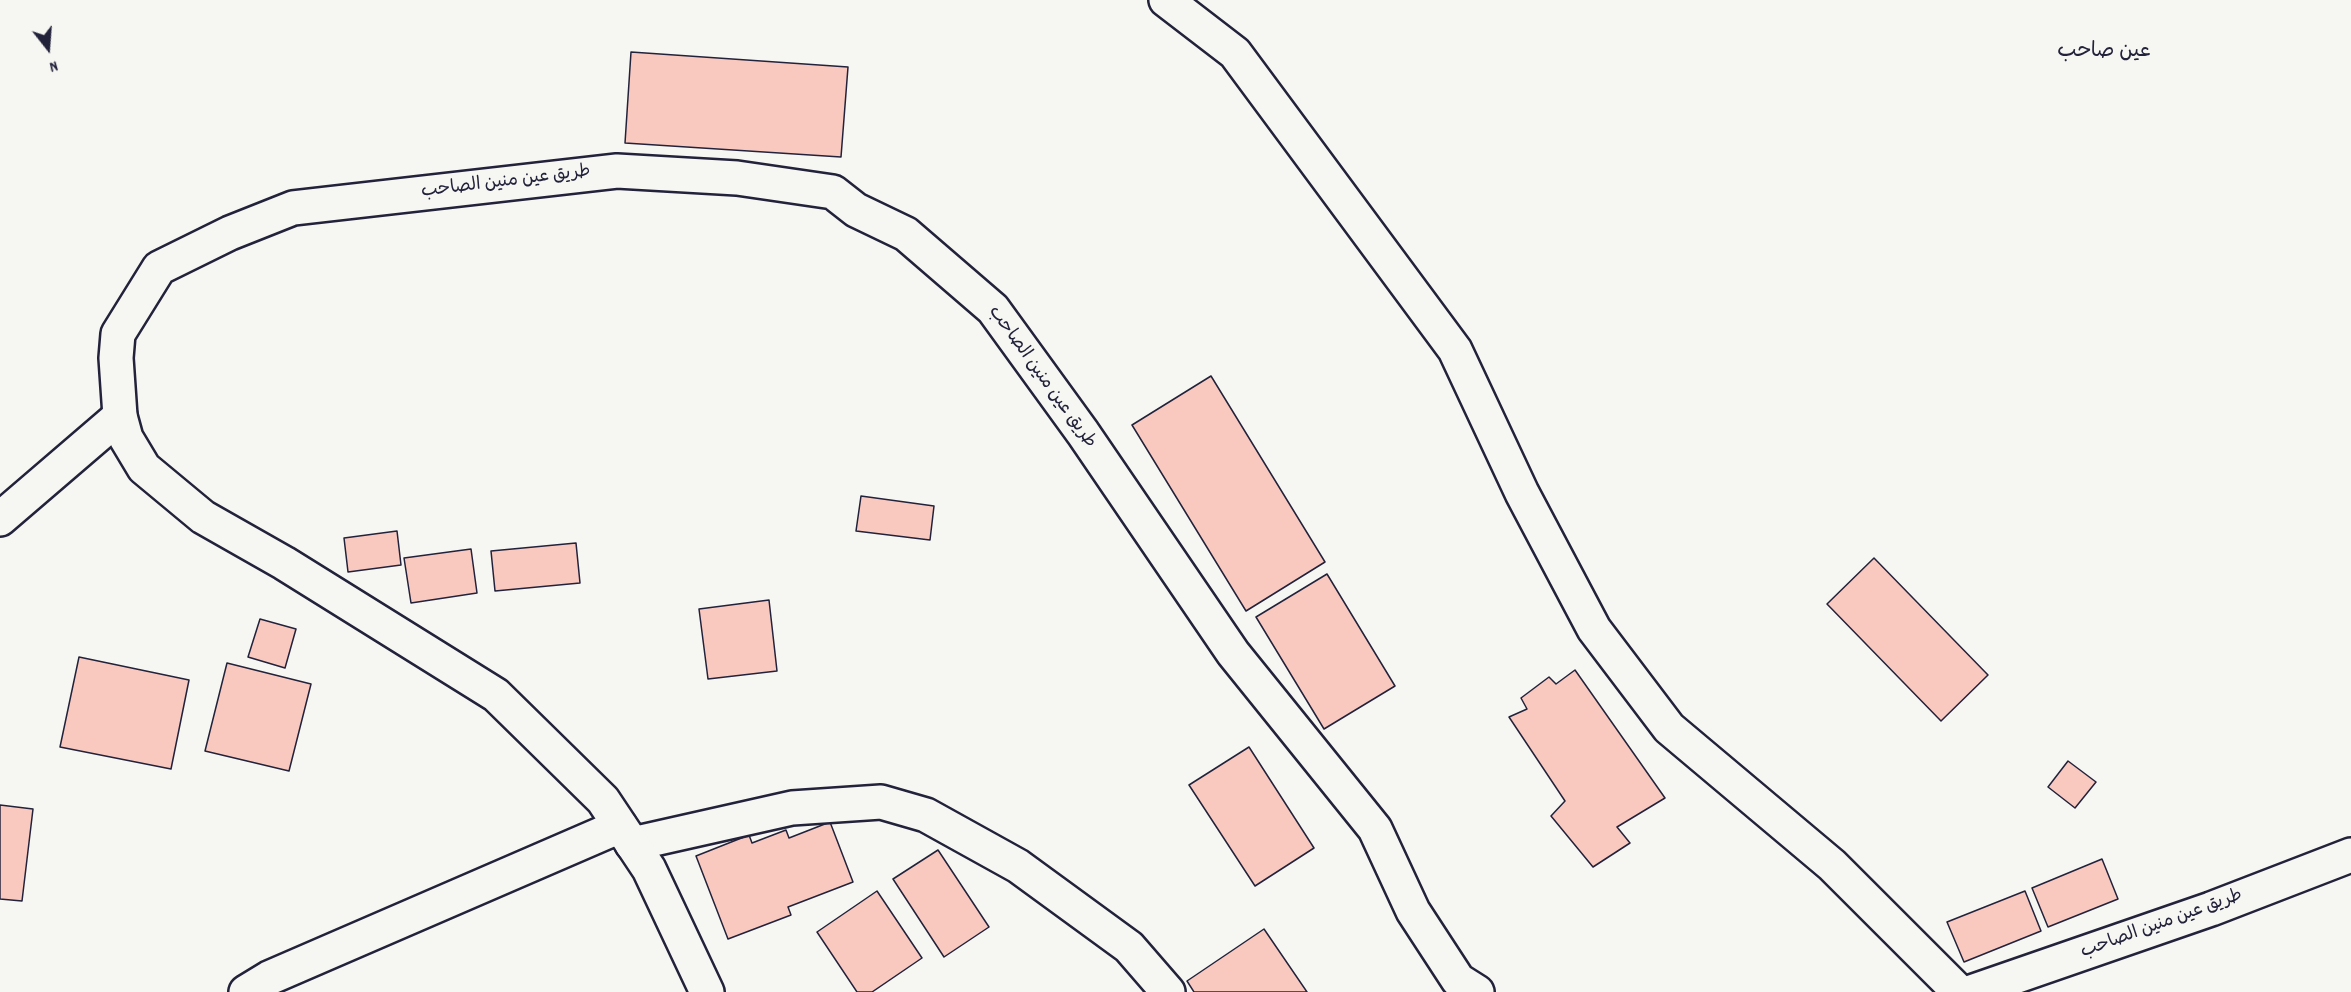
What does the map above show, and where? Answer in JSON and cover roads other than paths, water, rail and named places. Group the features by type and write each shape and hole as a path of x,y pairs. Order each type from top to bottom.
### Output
{"main road":[{"path":"1166,0 1235,53 1455,350 1522,493 1594,629 1669,728 1832,865 1959,992"},
{"name":"طريق عين منين الصاحب","path":"707,992 649,869 603,800 496,695 284,563 203,518 144,468 126,438 120,416 116,358 118,334 159,268 230,233 293,208 617,171 737,178 833,192 856,210 906,234 993,309 1083,433 1233,653 1375,829 1413,911 1458,980 1477,992"},
{"path":"0,519 120,416"},
{"path":"246,992 268,978 626,835 792,808 880,802 926,815 1018,866 1128,947 1168,992"},
{"name":"طريق عين منين الصاحب","path":"1971,992 2211,909 2351,855"}],"district":[{"name":"عين صاحب","path":"2104,53"}]}
